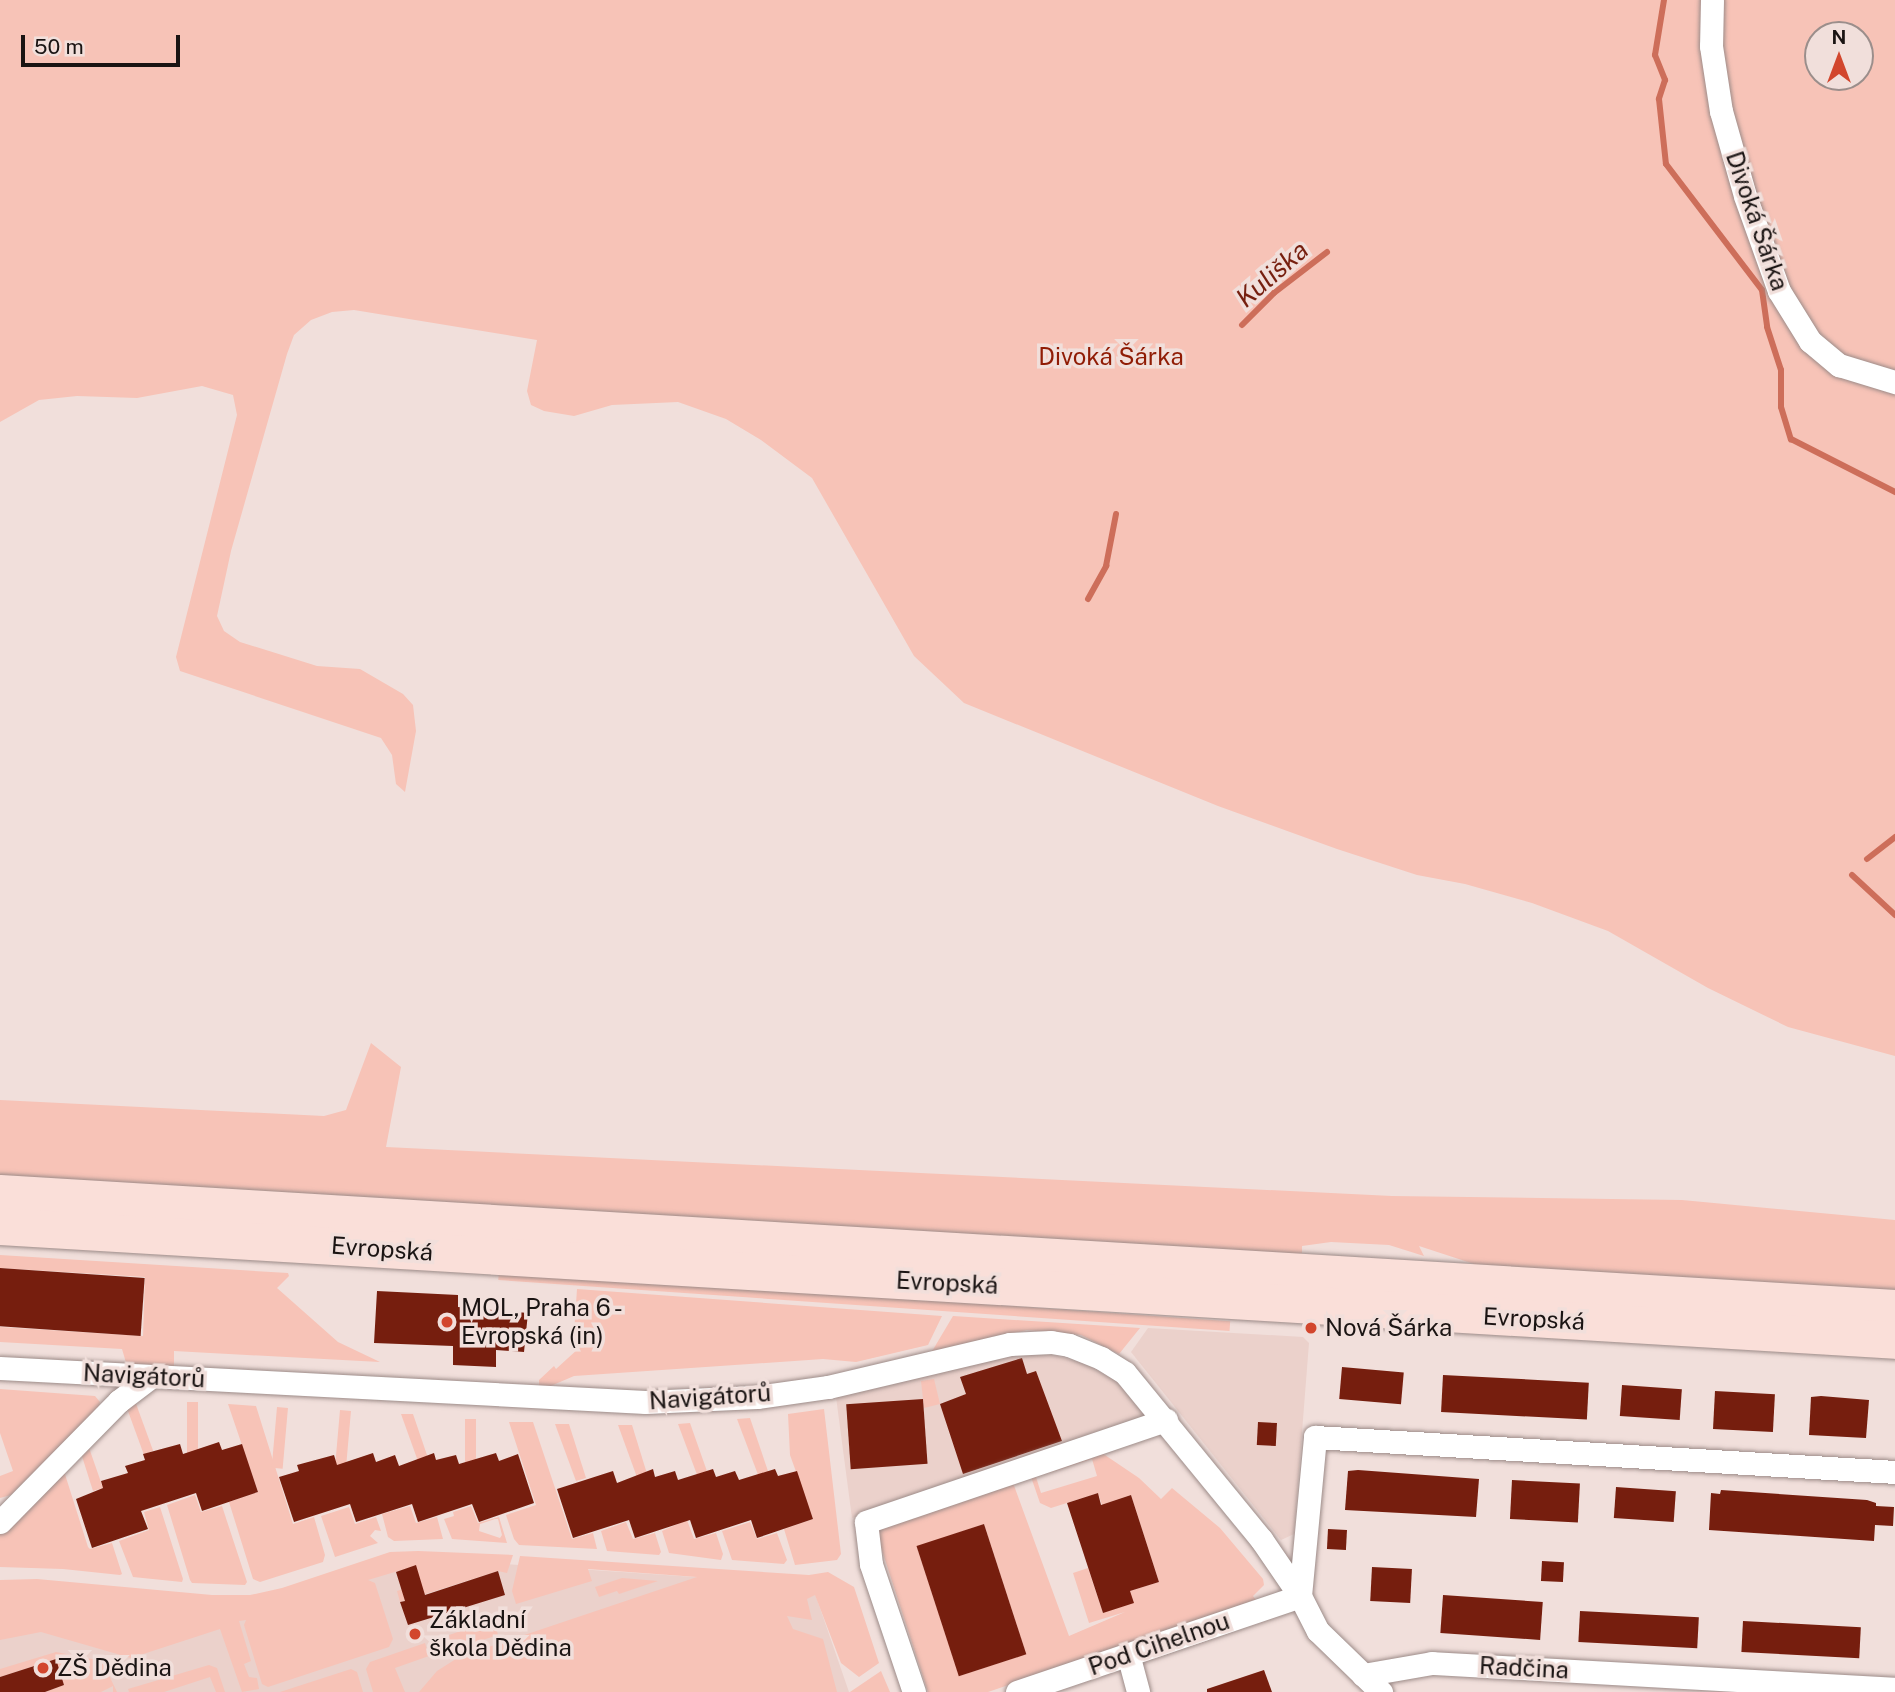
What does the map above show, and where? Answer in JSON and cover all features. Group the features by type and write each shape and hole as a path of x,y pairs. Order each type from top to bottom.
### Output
{"main road":[{"name":"Evropská","path":"0,1193 1895,1308"},
{"name":"Evropská","path":"0,1226 1895,1340"}],"street":[{"name":"Divoká Šárka","path":"1712,0 1711,46 1721,111 1745,196 1779,291 1810,341 1839,365 1895,382"},
{"name":"Navigátorů","path":"0,1368 645,1402 749,1397 828,1387 1010,1344 1051,1342 1085,1350 1125,1373 1261,1539 1300,1596 1318,1631 1381,1692"},
{"path":"0,1522 119,1401 151,1377"},
{"path":"914,1692 871,1564 866,1522 1166,1420"},
{"path":"1300,1596 1315,1437 1895,1472"},
{"name":"Pod Cihelnou","path":"1017,1692 1300,1596"},
{"path":"1128,1654 1138,1692"},
{"name":"Radčina","path":"1363,1675 1432,1663 1895,1689"}],"shaded area":[{"path":"1148,1328 1303,1337 1309,1343 1294,1534 1281,1540 1131,1352"},
{"path":"1022,1353 1053,1355 1086,1364 1116,1381 1151,1415 953,1487 852,1518 836,1397"},
{"name":"Základní škola Dědina","path":"415,1558 812,1585 849,1692 0,1692 0,1588 212,1607"}],"green space":[{"name":"Divoká Šárka","path":"0,0 1702,0 1729,89 1721,61 1721,0 1895,0 1895,1056 1788,1027 1708,988 1608,931 1532,903 1465,884 1417,875 1337,849 1218,806 964,703 914,656 812,478 761,440 726,419 678,402 612,405 574,416 544,411 531,405 527,391 537,340 354,310 332,312 311,320 294,335 231,551 217,616 224,631 240,642 317,666 360,669 403,694 413,705 416,731 405,792 396,784 392,755 381,738 180,671 176,657 237,415 233,395 202,386 137,398 77,396 39,400 0,422"},
{"path":"371,1043 401,1067 386,1147 1392,1196 1682,1200 1895,1220 1895,1295 1474,1269 1474,1264 1419,1246 1424,1256 1389,1245 1331,1242 1302,1246 1302,1253 1279,1258 0,1181 0,1100 324,1116 346,1110"},
{"path":"0,1255 288,1273 289,1276 277,1288 338,1342 380,1362 174,1351 174,1368 127,1366 122,1349 0,1342 0,1327 143,1336 145,1277 0,1268"},
{"path":"499,1270 1230,1321 1230,1331 498,1280"},
{"path":"577,1289 942,1316 928,1345 856,1362 823,1359 574,1376 539,1391 539,1380 554,1366 556,1369 590,1338 588,1335 573,1348"},
{"path":"953,1316 1140,1328 1119,1354 1081,1335 1027,1330 931,1353"},
{"path":"934,1379 940,1404 924,1408 921,1381"},
{"path":"0,1389 95,1396 100,1402 99,1407 11,1495 0,1498 0,1476 13,1471 0,1433"},
{"path":"135,1401 153,1451 144,1454 126,1404"},
{"path":"187,1402 198,1402 198,1456 187,1456"},
{"path":"228,1404 256,1406 293,1524 314,1517 325,1555 323,1562 260,1582 253,1579 229,1502 258,1492"},
{"path":"277,1407 288,1408 283,1469 272,1468"},
{"path":"824,1409 841,1554 837,1560 795,1565 784,1529 813,1519 790,1455 788,1414"},
{"path":"340,1410 351,1411 346,1468 335,1467"},
{"path":"401,1414 413,1414 429,1461 419,1464"},
{"path":"750,1418 770,1477 760,1480 737,1419"},
{"path":"465,1419 476,1419 476,1467 465,1467"},
{"path":"509,1422 533,1422 572,1539 593,1533 597,1549 519,1545 514,1539 506,1515 536,1505"},
{"path":"690,1423 709,1477 699,1480 678,1424"},
{"path":"555,1424 569,1424 586,1478 576,1481"},
{"path":"618,1425 632,1425 648,1477 638,1480"},
{"path":"87,1442 103,1488 93,1491 80,1450"},
{"path":"1099,1451 1139,1478 1161,1499 1172,1488 1220,1528 1263,1579 1264,1585 1253,1596 1256,1600 988,1692 928,1692 876,1532 883,1523 1012,1480 1069,1636 1125,1612 1089,1623 1073,1573 1088,1568 1103,1613 1130,1591 1159,1582 1131,1495 1102,1505 1098,1493 1051,1508 1040,1503 1030,1474","holes":["1092,1459 1097,1476 1041,1493 1036,1477","984,1524 1026,1654 959,1676 917,1547"]},
{"path":"63,1468 88,1547 90,1549 112,1543 122,1574 0,1567 0,1534"},
{"path":"195,1495 201,1512 222,1506 247,1582 245,1585 192,1583 190,1580 167,1505"},
{"path":"410,1506 416,1523 437,1517 443,1539 394,1541 388,1537 382,1514"},
{"path":"471,1506 478,1523 499,1517 507,1543 452,1539 444,1519 454,1516 453,1512","holes":["498,1519 502,1535 500,1538 479,1531 480,1524"]},
{"path":"160,1507 182,1582 133,1577 119,1541 149,1530 144,1512"},
{"path":"349,1507 355,1524 376,1517 381,1531 375,1530 370,1536 378,1543 335,1557 321,1516"},
{"path":"687,1520 694,1539 716,1533 723,1554 721,1560 669,1553 662,1531"},
{"path":"626,1522 633,1539 655,1533 661,1552 659,1555 607,1551 601,1531"},
{"path":"750,1522 757,1539 777,1533 787,1560 784,1564 732,1560 722,1531"},
{"path":"390,1552 513,1555 507,1573 498,1571 400,1602 397,1591 421,1583 415,1566 341,1588 368,1580 375,1583 393,1639 389,1647 268,1687 262,1684 244,1625 246,1620 239,1621 251,1661 244,1664 249,1677 257,1678 259,1689 242,1692 220,1629 131,1658 41,1632 0,1640 0,1580 37,1579 212,1595 250,1595 282,1588"},
{"path":"520,1556 809,1575 828,1572 854,1587 879,1663 859,1677 841,1663 815,1595 807,1599 812,1620 787,1616 793,1629 823,1639 837,1692 419,1692 437,1671 459,1657 697,1577 588,1569 592,1581 516,1604 512,1591"},
{"path":"622,1578 658,1581 619,1594 617,1591 599,1597 595,1587"},
{"path":"512,1614 516,1624 497,1631 498,1635 452,1650 449,1635"},
{"path":"425,1643 429,1656 395,1668 405,1692 373,1692 366,1669 370,1662"},
{"path":"56,1652 102,1661 117,1692 113,1692 113,1686 101,1692 45,1692 64,1685 55,1659 0,1677 0,1669"},
{"path":"209,1665 217,1668 225,1692 216,1692 210,1677 164,1692 129,1692 128,1689"},
{"path":"351,1669 357,1672 363,1692 280,1692"},
{"path":"881,1671 890,1692 850,1692"}],"building":[{"path":"0,1268 145,1278 141,1336 0,1326"},
{"path":"377,1291 458,1295 458,1307 528,1313 524,1352 496,1350 496,1367 453,1365 453,1346 374,1343"},
{"path":"1022,1358 1027,1374 1036,1371 1062,1441 963,1474 940,1404 966,1394 960,1377"},
{"path":"1342,1367 1404,1372 1401,1404 1339,1399"},
{"path":"1443,1375 1589,1383 1587,1420 1441,1412"},
{"path":"1622,1385 1682,1389 1680,1420 1620,1416"},
{"path":"1715,1391 1775,1394 1773,1432 1713,1429"},
{"path":"1811,1397 1869,1400 1866,1438 1809,1435"},
{"path":"923,1399 928,1464 851,1469 846,1404"},
{"path":"1258,1422 1277,1423 1276,1446 1257,1445"},
{"path":"219,1442 222,1450 242,1444 258,1492 202,1511 196,1493 141,1511 148,1529 92,1548 76,1499 103,1488 101,1481 128,1473 125,1466 145,1460 143,1454 180,1444 183,1454"},
{"path":"373,1453 376,1462 395,1455 399,1466 434,1453 436,1460 456,1455 459,1464 496,1453 499,1461 518,1454 534,1503 479,1522 472,1504 418,1522 412,1504 356,1522 350,1504 294,1522 279,1477 299,1471 297,1465 334,1455 337,1465"},
{"path":"653,1469 655,1477 675,1471 678,1480 713,1469 716,1477 735,1471 739,1480 775,1469 778,1476 797,1471 813,1519 757,1538 751,1520 696,1538 690,1520 635,1538 629,1520 573,1538 557,1489 613,1471 617,1483"},
{"path":"1348,1471 1479,1479 1476,1517 1345,1510"},
{"path":"1512,1480 1580,1484 1578,1523 1510,1519"},
{"path":"1616,1487 1676,1491 1674,1522 1614,1518"},
{"path":"1721,1490 1867,1500 1876,1503 1876,1506 1894,1507 1893,1526 1875,1525 1874,1541 1709,1530 1711,1493 1720,1494"},
{"path":"1098,1493 1101,1505 1131,1495 1159,1582 1130,1591 1134,1603 1103,1613 1067,1503"},
{"path":"984,1524 1026,1654 959,1676 916,1546"},
{"path":"1328,1529 1347,1530 1346,1550 1327,1549"},
{"path":"1542,1561 1564,1562 1563,1582 1541,1581"},
{"path":"416,1565 425,1595 498,1571 505,1595 408,1625 400,1602 405,1601 396,1572"},
{"path":"1372,1567 1412,1569 1410,1603 1370,1601"},
{"path":"1443,1595 1543,1602 1540,1640 1440,1633"},
{"path":"1580,1611 1699,1617 1697,1648 1578,1642"},
{"path":"1743,1621 1861,1627 1859,1658 1741,1652"},
{"name":"ZŠ Dědina","path":"56,1659 64,1685 45,1692 0,1692 0,1677"},
{"path":"1264,1670 1272,1692 1207,1692 1207,1689"}],"waterway":[{"path":"1664,0 1655,55 1665,80 1659,99 1666,164 1762,290 1767,327 1781,370 1781,407 1791,439 1895,492"},
{"name":"Kuliška","path":"1242,325 1274,293 1327,252"},
{"path":"1088,599 1106,566 1116,514"},
{"path":"1867,859 1895,837"},
{"path":"1852,875 1895,915"}],"place":[{"name":"MOL, Praha 6 - Evropská (in)","path":"447,1322"},
{"name":"Nová Šárka","path":"1311,1328"},
{"name":"Základní škola Dědina","path":"415,1634"},
{"name":"ZŠ Dědina","path":"43,1668"}]}
